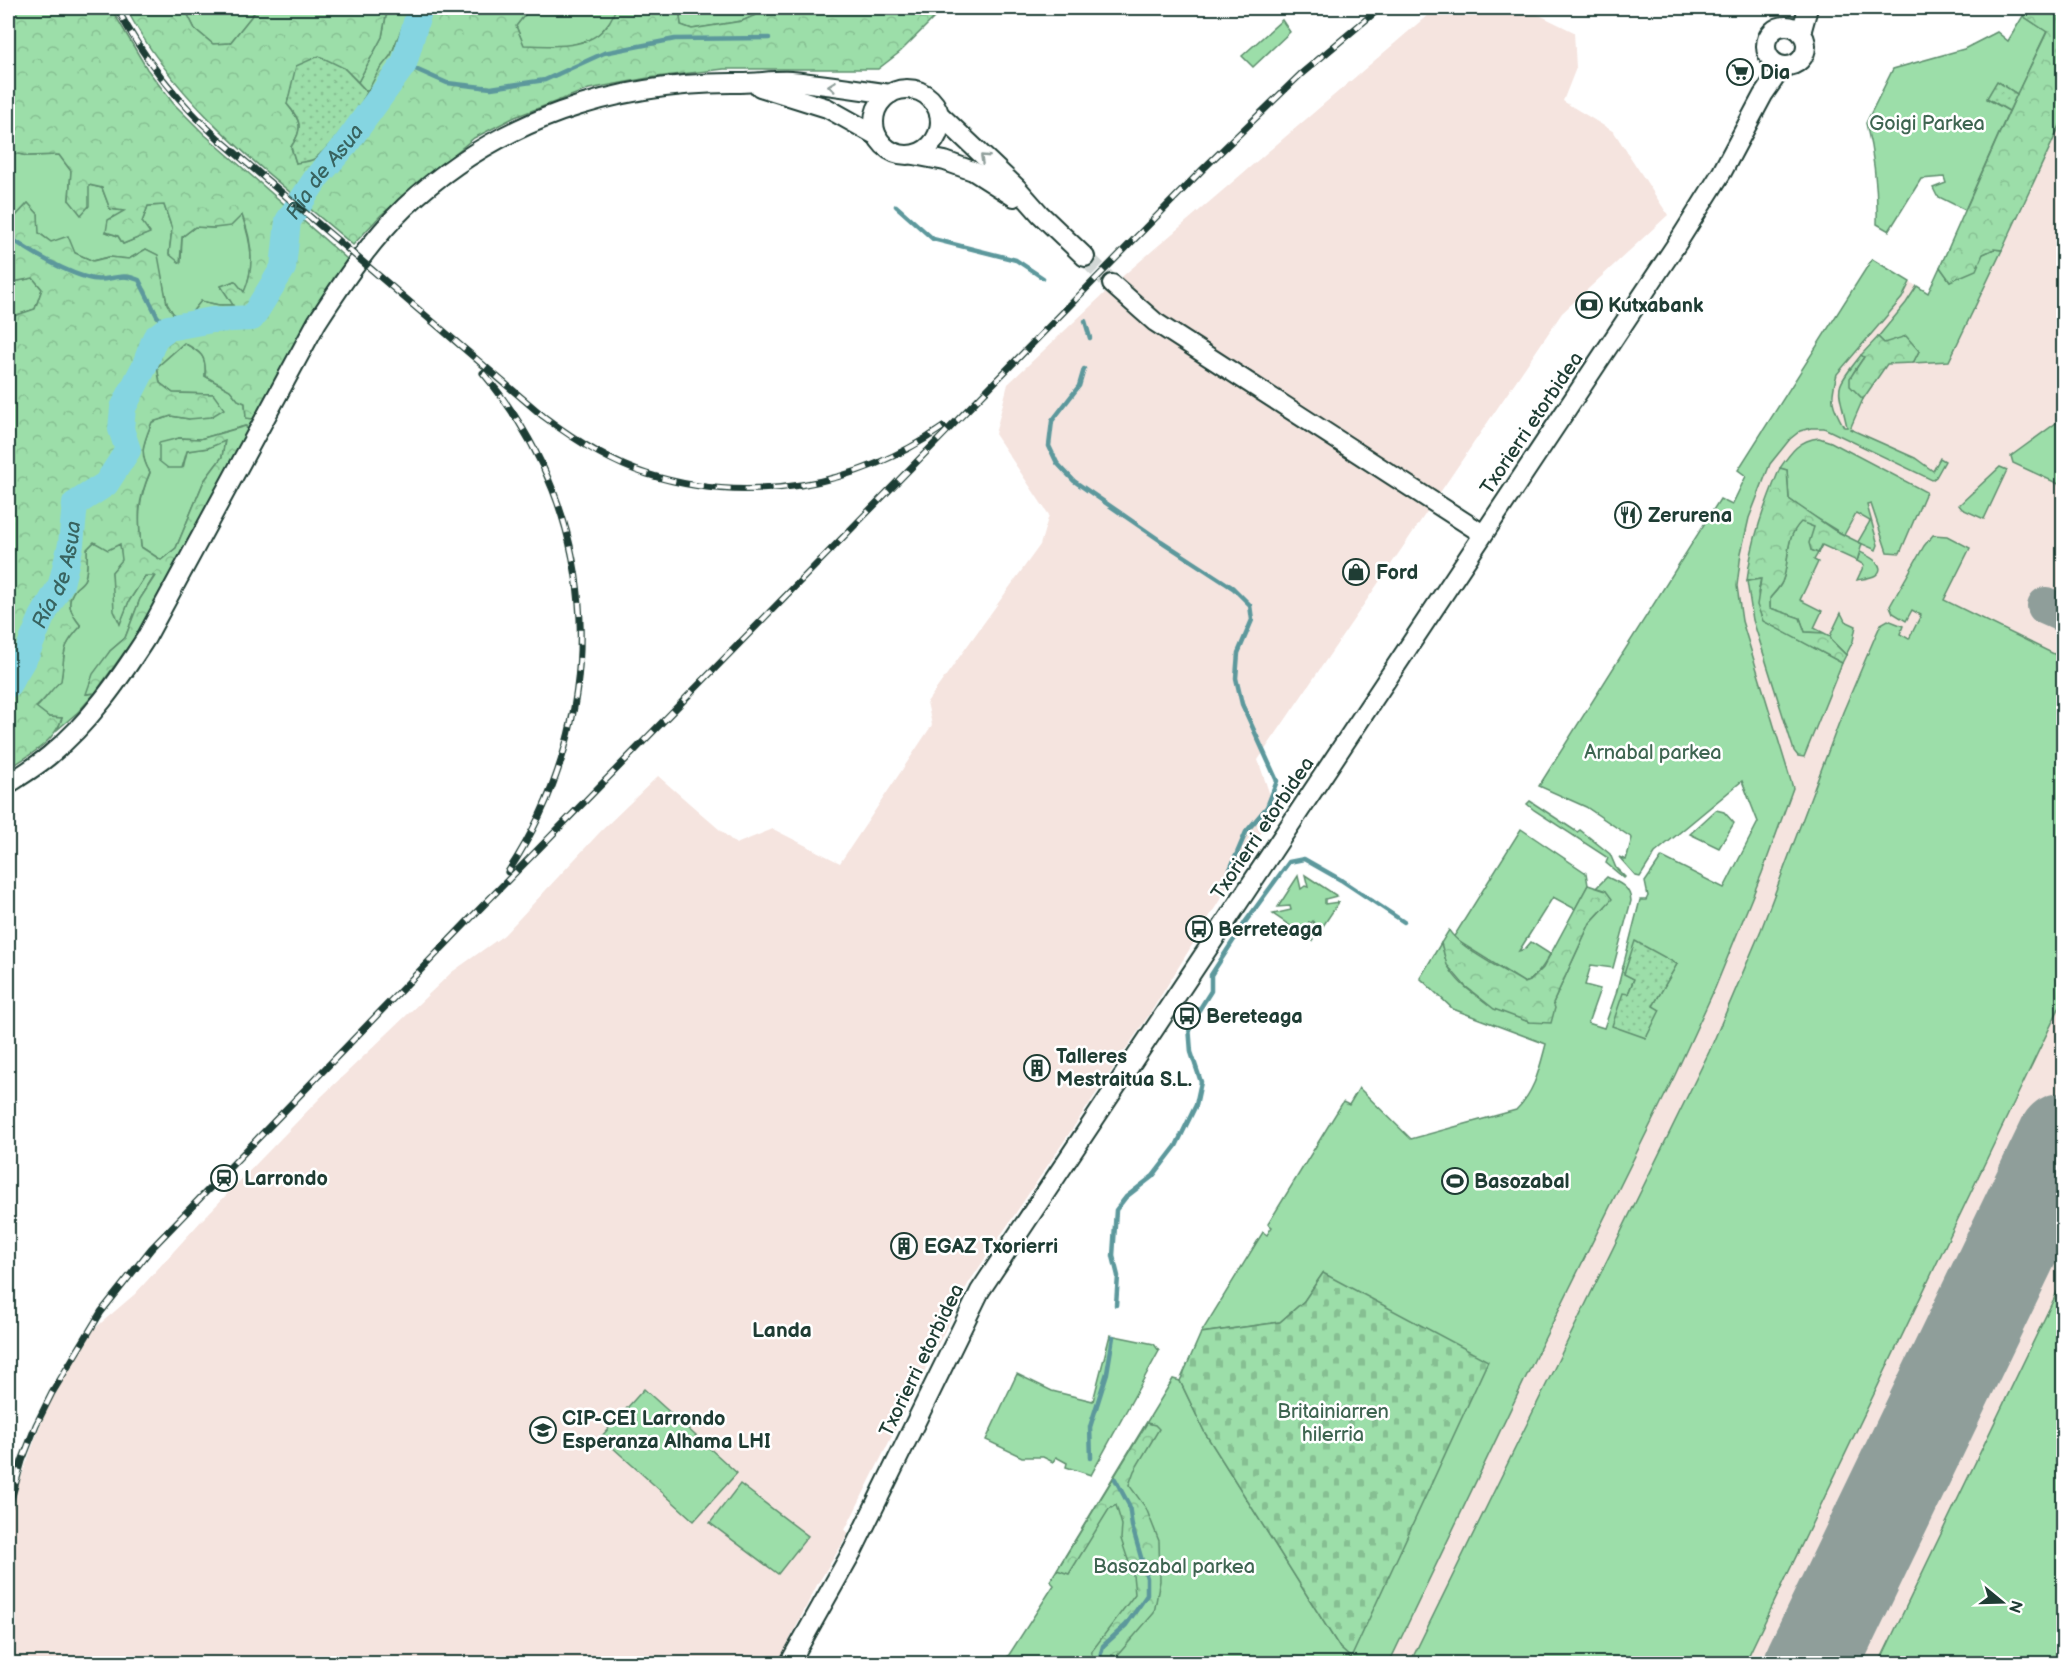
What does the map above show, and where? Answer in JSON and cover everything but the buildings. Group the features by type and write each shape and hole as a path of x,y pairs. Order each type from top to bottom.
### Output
{"street":[{"name":"Txorierri etorbidea","path":"789,1664 853,1550 980,1291 1371,707 1678,242 1722,172 1763,95 1777,63 1791,66 1803,58 1807,46 1795,29 1806,8"},
{"path":"1777,63 1766,49 1768,38 1778,28 1795,29"},
{"path":"8,784 49,756 69,738 120,679 146,638 317,322 345,278 405,207 447,171 488,144 571,107 624,93 683,84 788,81 890,94 913,90 931,100 939,114 1085,257"},
{"path":"744,83 827,108 877,136"},
{"path":"890,94 877,108 874,117 877,136 882,144 896,154 914,154 945,160 973,171 1040,214"},
{"path":"914,154 932,144 938,134 939,114"},
{"path":"1112,284 1155,322 1484,534"}],"shaded area":[{"path":"1436,8 1525,8 1574,32 1576,68 1563,101 1614,132 1668,215 1562,313 1258,760 1275,810 1151,1012 968,1284 845,1530 849,1533 817,1585 778,1663 8,1663 8,1513 52,1393 94,1329 135,1294 203,1219 321,1097 452,972 504,935 601,831 658,776 736,844 773,829 840,863 932,725 927,702 1040,545 1049,515 995,434 1008,384 1124,275"},
{"path":"2029,8 2063,8 2063,1663 1334,1664 1638,1052 1758,822 1742,780 1732,505 1746,476 1738,470 1872,259 1928,293 2047,32 2023,16"}],"green space":[{"path":"22,8 111,8 147,69 173,103 205,135 347,259 253,419 246,418 245,403 238,400 230,390 205,376 202,355 184,343 157,367 160,383 173,393 213,394 224,409 211,417 189,419 171,416 152,422 143,453 150,472 140,509 141,547 161,560 176,548 204,481 222,457 225,441 208,448 187,451 182,468 168,468 159,461 159,443 179,438 200,439 246,426 248,435 143,626 95,693 86,694 93,674 110,651 125,638 140,599 155,576 145,576 129,601 120,624 114,611 112,572 122,560 120,544 108,550 94,542 87,549 85,578 70,598 70,608 81,626 66,646 61,681 36,707 49,717 62,718 47,741 8,769 8,318 35,309 42,289 33,278 8,283 8,216 16,216 28,203 38,214 39,233 51,242 68,236 75,253 93,261 109,257 129,259 146,249 158,255 167,304 176,318 192,312 201,301 233,305 221,286 235,281 244,292 251,263 250,244 242,215 231,226 195,227 182,237 180,263 169,254 172,229 164,205 148,206 142,222 150,233 123,244 118,236 106,232 108,220 124,211 110,209 102,188 89,185 89,206 81,215 69,200 71,171 59,155 28,156 8,152 8,17"},
{"path":"126,8 177,8 187,13 195,29 213,44 230,43 258,8 394,8 386,16 382,37 358,82 344,68 292,86 287,104 299,125 298,135 291,147 296,163 343,126 360,106 379,70 391,55 410,8 530,8 516,26 524,45 551,46 578,43 590,39 600,33 609,23 615,10 619,8 679,8 681,25 692,29 742,21 758,14 758,8 944,8 900,52 878,69 724,69 648,78 589,89 515,117 474,138 381,215 353,245 258,165 199,108 147,44"},
{"path":"177,8 258,8 230,43 213,44 195,29 187,13"},
{"path":"394,8 410,8 391,55 367,92 358,82 382,37 386,16"},
{"path":"530,8 619,8 597,37 569,46 524,46 516,26"},
{"path":"679,8 758,8 759,14 742,21 692,29 681,25"},
{"path":"2029,8 2063,8 2063,119 2002,250 1994,249 1983,254 1976,270 1950,281 1940,267 2047,32 2023,16"},
{"name":"Goigi Parkea","path":"2023,16 2047,31 2017,94 1997,82 1987,99 2009,111 1965,210 1937,196 1933,188 1946,183 1944,177 1921,179 1889,231 1877,224 1875,174 1866,123 1893,69 1964,49 1997,32 2008,41"},
{"path":"1282,20 1290,32 1253,67 1242,56"},
{"path":"319,56 344,68 367,92 358,108 321,154 312,160 296,163 291,147 298,135 299,124 287,104 296,66"},
{"path":"1997,81 2017,94 2009,111 1987,98"},
{"path":"8,152 28,156 59,155 71,171 69,200 89,185 102,188 110,209 125,211 106,232 118,236 123,244 149,233 142,222 148,206 164,205 172,229 169,254 181,262 182,237 195,227 214,228 242,215 251,254 250,273 244,293 234,281 221,287 234,305 219,305 201,301 192,312 176,318 167,304 157,255 146,249 129,259 109,257 93,261 51,242 38,232 38,214 28,203 16,216 8,216"},
{"path":"1994,249 2002,250 1949,361 1913,363 1919,351 1884,343 1878,337 1917,286 1928,293 1940,267 1950,281 1983,254"},
{"path":"1872,259 1910,282 1902,298 1837,374 1833,402 1844,427 1847,427 1840,395 1841,383 1861,355 1864,357 1853,374 1851,382 1863,399 1850,429 1915,458 1933,471 1940,458 1945,461 1932,480 1824,428 1811,428 1800,431 1790,439 1770,464 1749,518 1737,586 1742,621 1793,788 1762,873 1715,988 1675,1075 1537,1354 1389,1663 1003,1664 1054,1585 1050,1581 1173,1379 1180,1381 1205,1433 1340,1648 1351,1658 1323,1273 1304,1301 1280,1322 1201,1333 1263,1232 1267,1235 1272,1227 1268,1224 1343,1102 1349,1105 1359,1088 1411,1139 1516,1110 1528,1095 1536,1080 1546,1044 1453,1009 1420,978 1441,943 1448,966 1463,985 1495,1007 1529,1022 1553,1003 1590,923 1605,907 1606,891 1596,888 1607,877 1616,881 1629,892 1631,901 1613,968 1591,965 1585,985 1600,989 1588,1023 1604,1028 1616,994 1640,900 1646,900 1648,896 1645,882 1662,857 1724,888 1758,822 1742,781 1655,853 1640,877 1636,876 1619,857 1626,860 1632,838 1586,807 1539,786 1720,499 1732,505 1746,476 1738,470","holes":["1677,964 1653,1006 1628,994 1634,979 1624,973"]},
{"path":"33,278 42,289 35,309 8,318 8,283"},
{"path":"1906,336 1919,351 1913,363 1887,364 1863,399 1850,386 1850,378 1864,357 1861,355 1878,337 1884,343"},
{"path":"184,343 202,355 205,376 230,390 238,400 245,403 246,418 253,419 248,435 245,426 200,439 179,438 183,468 187,451 208,448 225,440 222,457 204,481 176,548 161,560 141,547 140,509 150,473 143,453 145,442 152,422 171,416 189,419 213,394 173,393 160,383 157,367"},
{"path":"2063,418 2063,486 2013,463 2011,456"},
{"path":"1819,438 1831,442 1926,492 1900,553 1887,552 1871,504 1867,505 1878,545 1876,550 1858,542 1870,521 1856,513 1844,535 1789,499 1787,470 1780,468 1801,444"},
{"path":"2000,467 2007,470 1984,519 1962,509 1959,505"},
{"path":"1780,468 1787,470 1789,499 1834,530 1862,544 1857,561 1822,545 1818,553 1811,550 1809,543 1814,527 1801,522 1789,543 1782,582 1770,598 1770,608 1800,618 1805,632 1824,633 1830,636 1846,655 1842,663 1763,621 1757,605 1761,579 1747,581 1759,523"},
{"path":"1801,521 1814,527 1811,550 1818,553 1814,560 1818,562 1800,600 1822,611 1814,628 1824,633 1805,632 1800,618 1770,608 1770,598 1780,586 1785,574 1789,543 1795,528"},
{"path":"1933,535 1947,536 1970,548 1944,600 2060,657 2063,651 2063,1000 1745,1663 1410,1663 1709,1052 1761,930 1843,712 1881,624 1888,620 1903,626 1900,634 1909,639 1921,615 1912,610 1906,621 1893,613 1890,606 1924,546"},
{"path":"94,542 120,544 123,560 112,572 120,623 129,601 145,576 155,575 140,599 125,638 110,651 87,694 95,693 58,729 62,718 49,717 36,708 61,680 66,646 81,626 70,608 70,598 86,575 87,549"},
{"path":"1860,552 1875,561 1880,568 1876,575 1857,580 1864,565 1857,561"},
{"path":"1761,578 1758,593 1764,621 1842,663 1804,757 1798,756 1794,751 1753,620 1747,581"},
{"path":"1841,613 1845,621 1856,626 1853,641 1846,655 1830,636"},
{"path":"1530,801 1577,832 1580,830 1610,854 1616,868 1625,877 1606,863 1608,858 1534,810 1527,804"},
{"path":"1716,810 1724,812 1734,823 1719,848 1690,834"},
{"path":"1521,829 1586,873 1588,885 1575,909 1553,897 1519,951 1525,949 1531,942 1550,954 1540,971 1525,983 1453,938"},
{"path":"1305,875 1337,896 1325,899 1325,904 1339,902 1317,935 1313,921 1309,922 1313,941 1273,914 1291,910 1290,906 1278,907 1298,876 1301,889 1308,887"},
{"path":"1588,885 1606,891 1612,899 1590,923 1553,1003 1555,1008 1551,1023 1529,1022 1494,1009 1465,986 1447,965 1441,943 1449,930 1462,944 1484,959 1525,983 1530,981 1543,968"},
{"path":"1635,941 1677,964 1653,1006 1660,1010 1646,1038 1612,1026 1623,993 1628,994 1634,979 1624,974"},
{"name":"Britainiarren hilerria","path":"1323,1273 1488,1361 1351,1658 1340,1648 1205,1433 1180,1381 1201,1333 1280,1322 1304,1301"},
{"path":"2063,1280 2063,1663 1879,1663"},
{"path":"1110,1335 1154,1344 1159,1351 1091,1475 1066,1467 1067,1463 1056,1457 1053,1462 1043,1457 1022,1457 986,1440 1017,1374 1052,1391 1093,1401"},
{"path":"644,1389 737,1473 694,1521 601,1437"},
{"path":"1147,1423 1159,1429 1134,1471 1129,1485 1146,1508 1159,1541 1160,1581 1154,1613 1116,1657 1112,1655 1112,1663 1091,1663 1092,1651 1135,1594 1133,1575 1121,1539 1122,1525 1116,1505 1109,1509 1069,1574 1057,1570"},
{"path":"740,1484 808,1536 778,1574 710,1523"}],"waterway":[{"name":"Ría de Asua","path":"8,685 27,653 42,617 61,584 71,544 75,504 106,484 128,450 121,429 123,408 144,367 155,338 168,328 212,320 252,318 283,268 288,221 317,177 346,144 404,64 420,8"},
{"path":"404,64 447,83 491,88 545,80 604,53 675,39 769,38"},
{"path":"896,206 933,239 1016,260 1043,278"},
{"path":"8,236 49,261 83,276 99,280 126,276 139,280 157,316 168,328"},
{"path":"1085,321 1090,338"},
{"path":"1084,369 1079,386 1052,421 1049,446 1057,463 1074,481 1233,588 1250,605 1252,620 1238,653 1236,678 1242,704 1277,781 1267,807 1246,832 1229,872"},
{"path":"1116,1305 1118,1276 1113,1256 1116,1210 1126,1197 1153,1176 1176,1146 1196,1105 1201,1082 1191,1052 1189,1026 1211,991 1211,975 1246,921 1289,862 1304,859 1341,880 1404,922"},
{"path":"1091,1458 1090,1427 1107,1373 1113,1337"},
{"path":"1098,1664 1103,1646 1126,1625 1147,1595 1147,1578 1132,1526 1129,1505 1115,1479"}],"taxiway":[{"path":"2046,606 2064,614"}],"runway":[{"path":"1811,1664 2064,1139"}],"tunnel":[{"path":"1085,257 1112,284"}],"railway":[{"path":"117,8 138,44 162,78 189,110 219,139 543,416 606,457 647,474 685,484 724,489 762,489 801,485 838,477 910,448 943,427"},
{"path":"8,1510 22,1461 52,1393 101,1312 151,1249 465,924 1203,169 1301,74 1380,8"},
{"path":"483,373 523,430 553,490 572,553 580,618 578,683 565,748 542,811 508,872"}],"place":[{"name":"Dia","path":"1740,72"},
{"name":"Kutxabank","path":"1589,305"},
{"name":"Zerurena","path":"1628,515"},
{"name":"Ford","path":"1356,572"},
{"name":"Berreteaga","path":"1199,929"},
{"name":"Bereteaga","path":"1187,1016"},
{"name":"Talleres Mestraitua S.L.","path":"1037,1068"},
{"name":"Larrondo","path":"224,1178"},
{"name":"Basozabal","path":"1455,1181"},
{"name":"EGAZ Txorierri","path":"904,1246"},
{"name":"CIP-CEI Larrondo Esperanza Alhama LHI","path":"543,1430"}],"district":[{"name":"Landa","path":"782,1330"}],"park label":[{"name":"Arnabal parkea","path":"1653,752"},
{"name":"Basozabal parkea","path":"1174,1566"}]}
